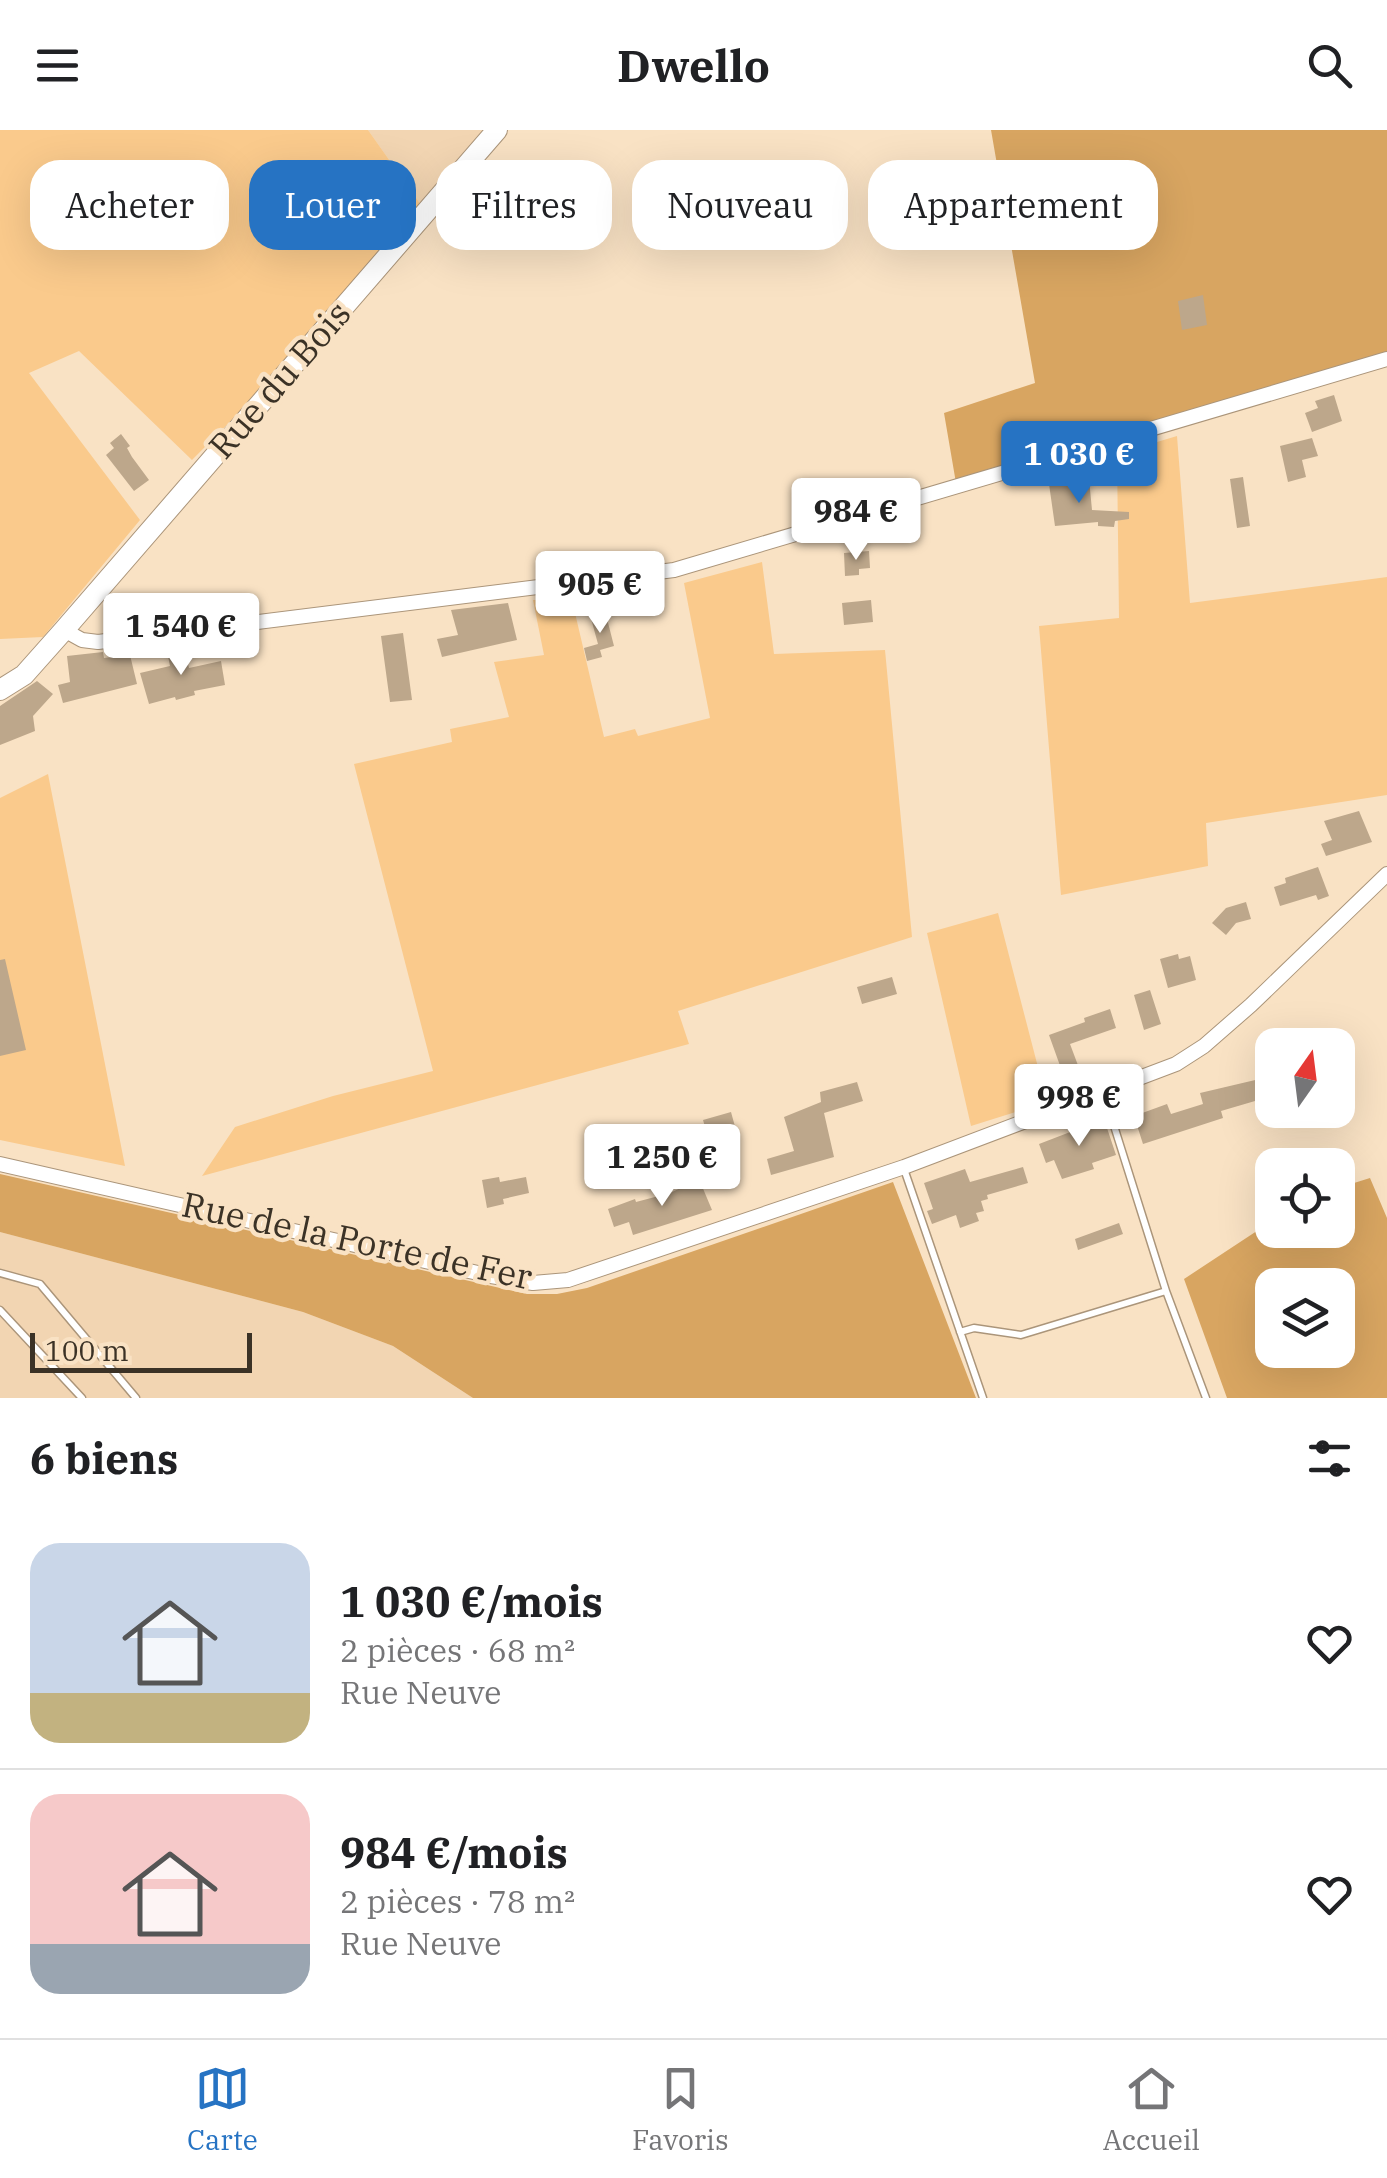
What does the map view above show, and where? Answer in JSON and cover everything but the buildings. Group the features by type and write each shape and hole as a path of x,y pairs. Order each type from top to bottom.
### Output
{"street":[{"name":"Rue du Bois","path":"0,690 24,674 64,630 497,130"},
{"path":"64,630 82,640 98,642 674,570 1387,359"},
{"name":"Rue de la Porte de Fer","path":"0,1164 533,1283 592,1274 904,1168 1164,1070 1195,1052 1251,1004 1387,874"}],"lane":[{"path":"1104,1093 1166,1291 1206,1398"},
{"path":"904,1168 983,1398"},
{"path":"0,1272 40,1284 136,1398"},
{"path":"960,1332 974,1328 1021,1336 1166,1291"},
{"path":"0,1310 82,1398"}],"shaded area":[{"path":"0,130 368,130 389,160 249,160 249,250 400,250 192,460 79,351 29,373 140,520 43,637 0,639"},
{"path":"368,130 504,130 479,160 436,160 436,213 431,219 416,198 416,160 389,160"},
{"path":"991,130 1387,130 1387,358 956,483 944,413 1035,383 1012,250 1158,250 1158,160 996,160"},
{"path":"416,198 431,219 416,234"},
{"path":"1177,436 1190,603 1387,577 1387,795 1206,823 1208,866 1061,895 1039,626 1119,618 1117,454"},
{"path":"762,562 774,654 885,650 912,937 678,1011 689,1044 202,1176 235,1127 333,1096 433,1071 354,764 452,742 450,729 509,717 494,662 544,655 533,600 572,600 604,737 635,729 638,736 710,718 684,583"},
{"path":"48,774 125,1166 0,1140 0,798"},
{"path":"998,913 1047,1102 971,1126 927,933"},
{"path":"0,1174 527,1294 587,1288 893,1182 976,1398 473,1398 393,1346 303,1312 0,1232"},
{"path":"1370,1178 1387,1218 1387,1398 1227,1398 1184,1279 1255,1232 1255,1248 1355,1248 1355,1183"},
{"path":"0,1232 303,1312 393,1346 473,1398 0,1398"}]}
